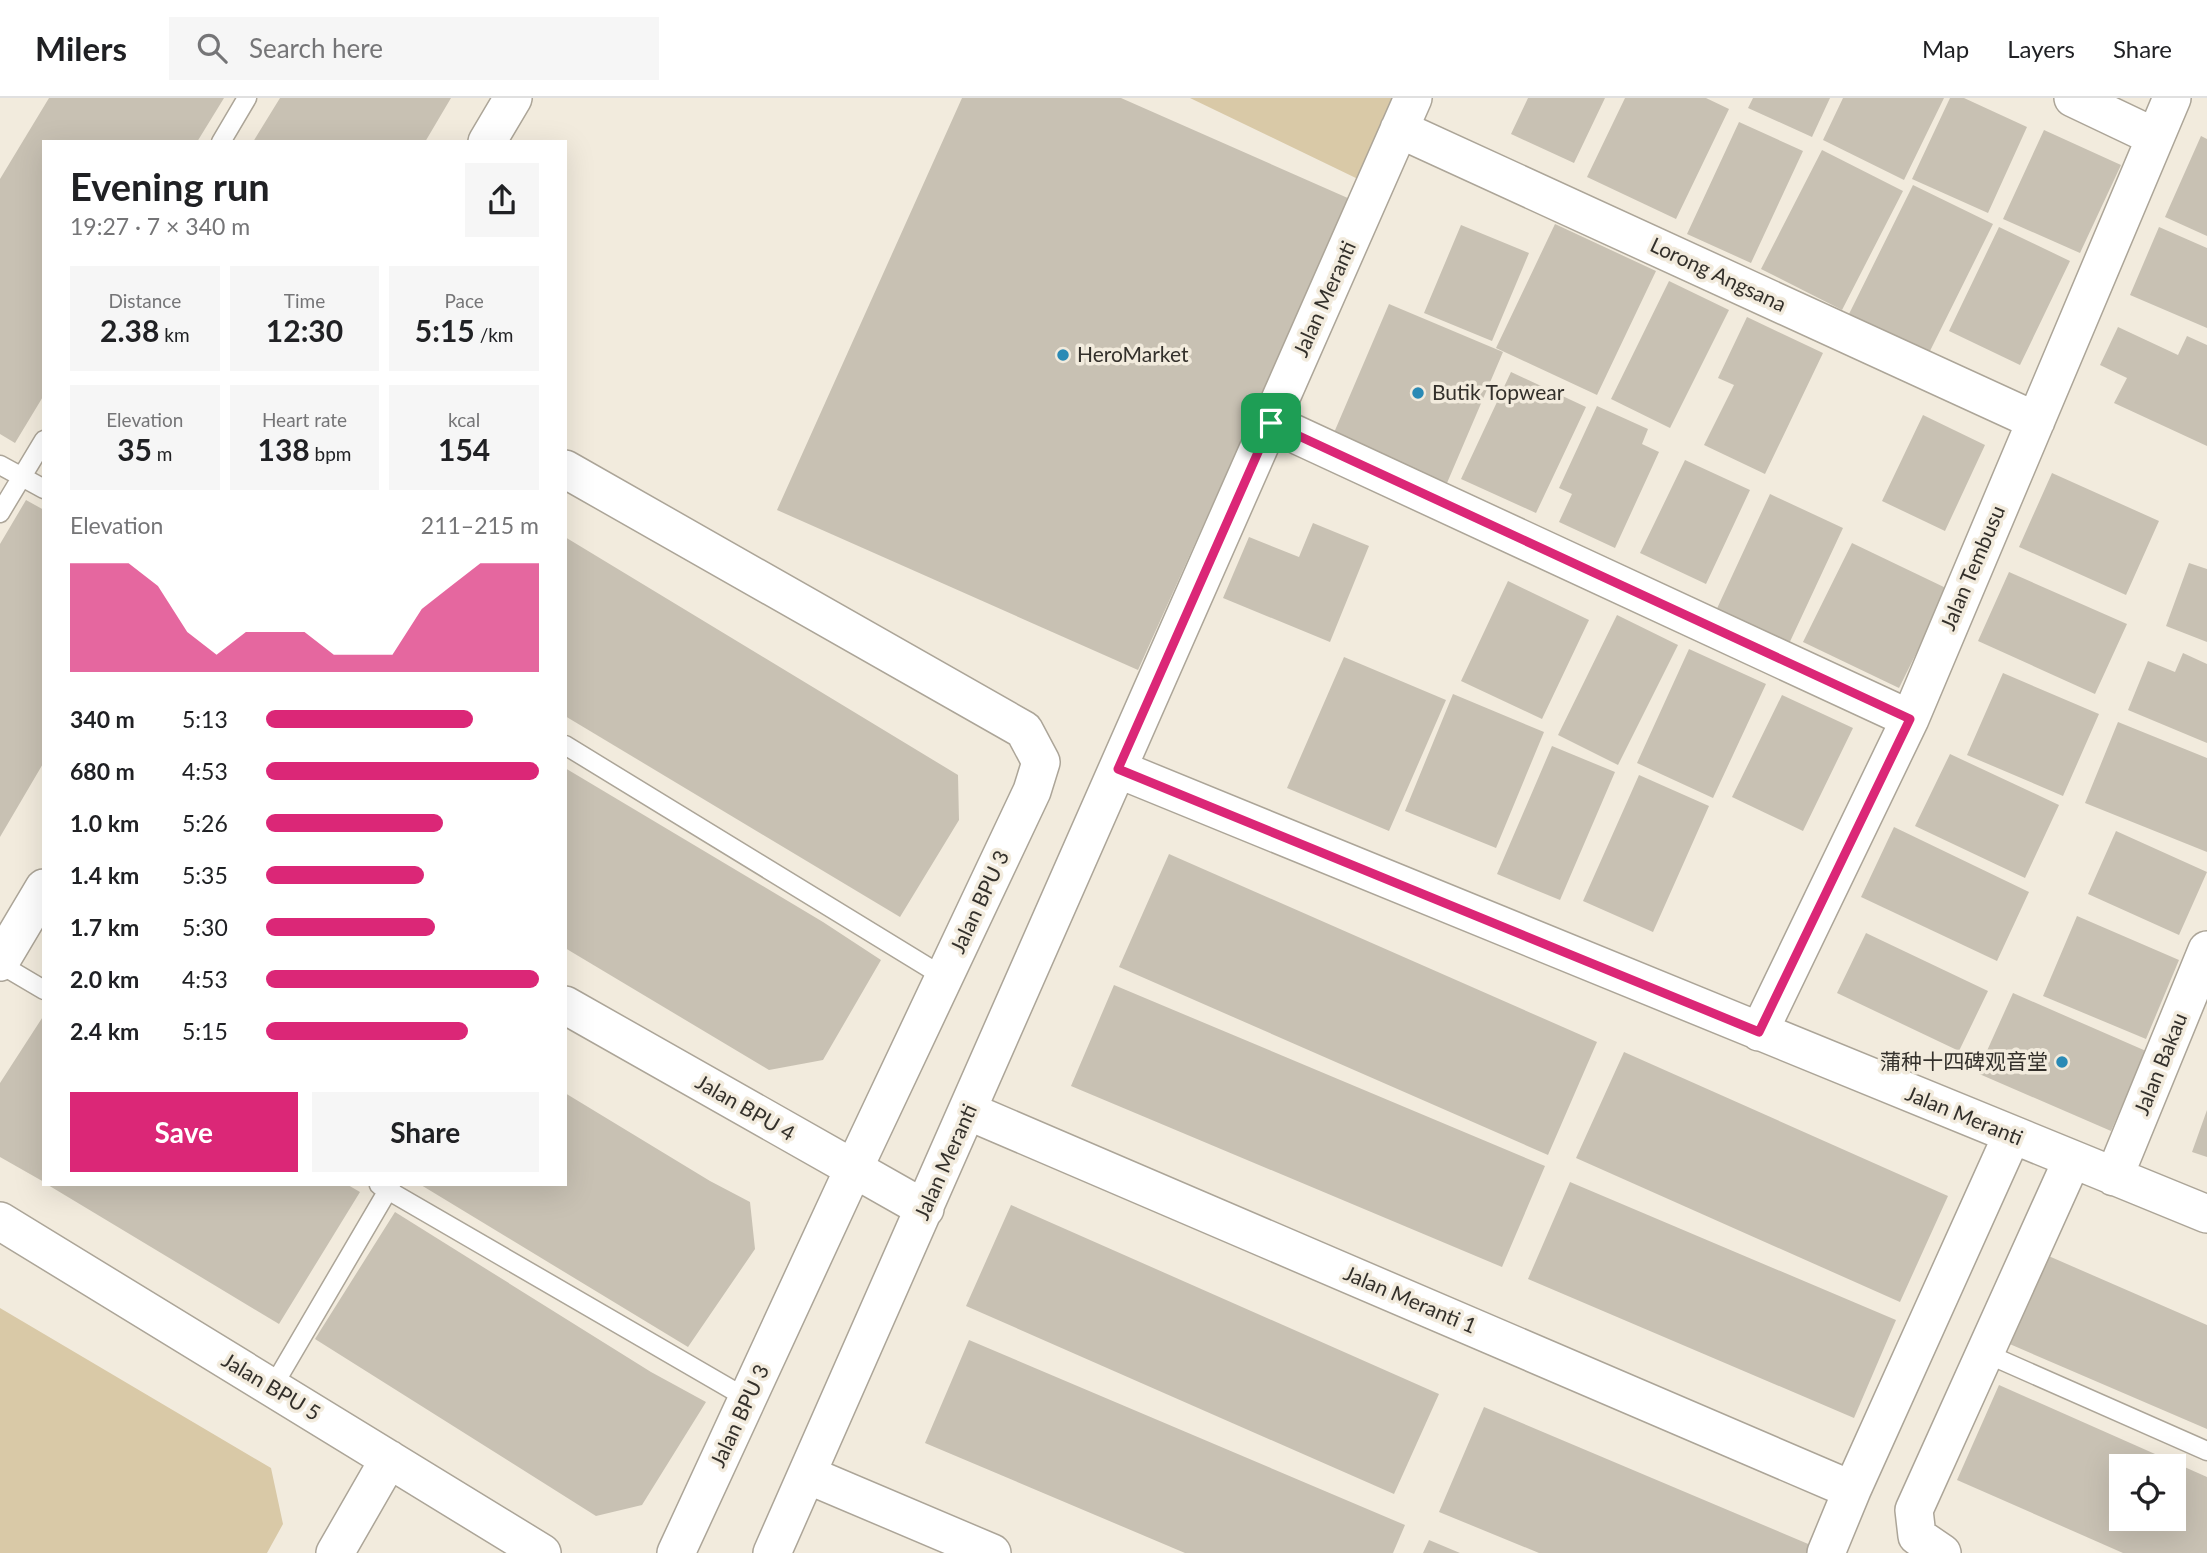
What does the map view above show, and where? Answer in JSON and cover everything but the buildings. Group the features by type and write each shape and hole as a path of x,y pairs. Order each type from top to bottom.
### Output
{"street":[{"path":"488,140 513,98"},
{"path":"2073,98 2155,137"},
{"name":"Jalan Tembusu","path":"1759,1032 1910,719 2172,98"},
{"name":"Lorong Angsana","path":"1406,114 2036,421"},
{"name":"Jalan Meranti","path":"772,1553 1406,114"},
{"path":"1271,423 1910,719"},
{"name":"Jalan BPU 3","path":"567,470 1024,730 1041,762 1032,791 853,1170 677,1553"},
{"name":"Jalan Meranti","path":"1118,769 2207,1214"},
{"path":"0,963 42,891"},
{"name":"Jalan Bakau","path":"2115,1177 2207,950"},
{"name":"Jalan BPU 4","path":"567,1006 925,1209"},
{"name":"Jalan Meranti 1","path":"968,1111 1852,1490"},
{"path":"1826,1553 2012,1135"},
{"path":"1941,1553 1917,1536 1914,1510 2072,1160"},
{"name":"Jalan BPU 5","path":"0,1221 542,1553"},
{"path":"335,1553 389,1459"},
{"path":"808,1475 992,1553"}],"lane":[{"path":"222,140 247,98"},
{"path":"0,513 42,443"},
{"path":"0,465 42,488"},
{"path":"567,746 944,978"},
{"path":"0,963 42,989"},
{"path":"272,1388 386,1186 748,1399"},
{"path":"1985,1353 2207,1451"}],"shaded area":[{"path":"1190,98 1396,98 1360,180"},
{"path":"0,1308 271,1468 283,1524 267,1553 0,1553"}],"place":[{"name":"HeroMarket","path":"1063,355"},
{"name":"Butik Topwear","path":"1418,393"},
{"name":"蒲种十四碑观音堂","path":"2062,1062"}],"route":[{"path":"1271,423 1910,719 1759,1032 1118,769 1271,423"}]}
